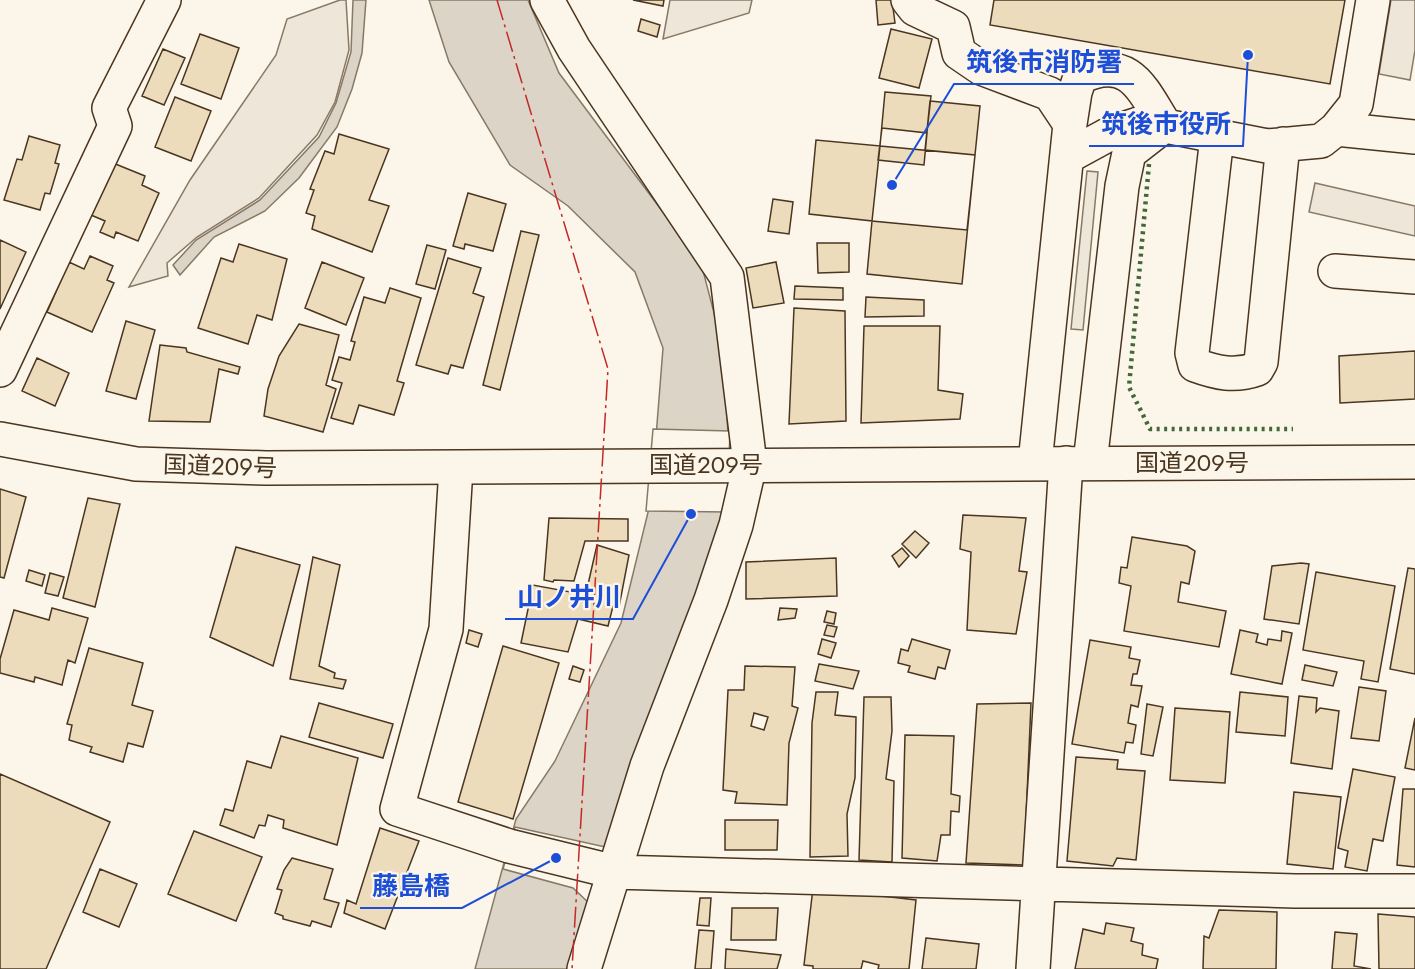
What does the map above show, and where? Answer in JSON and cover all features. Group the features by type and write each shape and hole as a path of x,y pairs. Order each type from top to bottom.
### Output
{"main road":[{"path":"0,370 115,126 109,108 164,0"},
{"path":"546,0 574,50 727,277 750,464 736,525 711,600 609,871 584,969"},
{"path":"908,0 915,9 953,27 959,53 981,68 1050,94 1070,124"},
{"path":"1067,157 1131,125 1145,122 1267,146 1321,141 1336,129 1356,104 1373,0"},
{"path":"1033,969 1064,463 1067,157 1075,92 1080,77 1109,68 1121,70 1142,87 1165,125"},
{"path":"1064,463 1129,153 1165,125"},
{"path":"1336,129 1385,132 1415,137"},
{"path":"1217,137 1192,353 1195,365 1240,375 1257,369 1261,362 1283,144"},
{"path":"1335,271 1415,277"},
{"name":"国道209号","path":"0,439 136,464 266,468 1415,462"},
{"path":"456,468 446,629 397,809 509,846 609,871 1295,891 1415,891"}],"shaded area":[{"path":"340,0 346,0 349,50 335,102 317,135 259,198 197,237 167,263 168,276 129,287 190,180 276,55 287,19"},
{"path":"353,0 366,0 362,53 352,89 337,127 299,178 265,211 214,237 180,275 173,265 196,240 260,200 319,137 336,103 351,52"},
{"path":"429,0 528,0 559,73 701,263 724,351 728,436 724,510 568,969 475,969 516,819 555,761 621,623 651,500 663,348 635,272 568,206 510,165 449,62"},
{"path":"670,0 752,0 749,13 663,39"},
{"path":"1391,0 1415,0 1415,50 1410,80 1379,74"},
{"path":"1087,171 1098,172 1083,330 1071,329"},
{"path":"1315,183 1415,206 1415,236 1309,212"}],"pier":[{"path":"653,429 730,431 727,512 646,511"},
{"path":"515,827 610,848 592,906 573,888 503,869"}],"building":[{"path":"633,0 664,0 663,6"},
{"path":"876,0 892,0 895,23 878,25"},
{"path":"994,0 1345,0 1330,84 990,25"},
{"path":"641,19 660,25 657,37 638,31"},
{"path":"891,29 932,39 919,88 879,78"},
{"path":"200,34 239,48 221,99 181,84"},
{"path":"163,49 185,58 164,105 142,96"},
{"path":"885,92 931,96 925,150 975,155 962,284 867,274 872,221 809,214 816,140 880,146"},
{"path":"175,97 211,111 191,161 155,147"},
{"path":"930,101 980,106 975,155 925,150"},
{"path":"882,128 927,133 924,165 878,160"},
{"path":"339,134 389,149 369,200 389,206 372,252 312,229 315,216 306,213 314,190 310,189 325,151 334,154"},
{"path":"29,136 60,145 55,163 59,164 50,194 45,193 40,210 4,200 17,159 22,160"},
{"path":"880,146 975,155 967,230 872,221"},
{"path":"113,163 145,176 142,185 159,193 138,241 116,232 114,238 100,232 105,221 91,215"},
{"path":"468,193 506,204 493,251 465,244 464,249 453,246"},
{"path":"773,199 793,202 789,234 768,231"},
{"path":"521,231 539,235 500,390 483,385"},
{"path":"0,240 26,252 0,309"},
{"path":"817,243 849,243 849,272 818,273"},
{"path":"239,244 287,259 272,320 257,315 248,344 198,328 221,258 233,262"},
{"path":"427,245 446,250 435,289 416,284"},
{"path":"90,256 113,266 107,280 114,283 92,332 47,312 69,262 84,269"},
{"path":"448,258 481,268 473,293 484,297 463,368 451,365 448,374 416,365"},
{"path":"322,262 364,278 346,325 305,308"},
{"path":"776,262 784,303 753,308 746,268"},
{"path":"795,286 843,288 843,300 794,299"},
{"path":"390,288 421,298 397,381 404,383 394,415 359,405 353,424 331,418 342,383 332,380 339,357 350,360 355,342 351,341 364,297 385,303"},
{"path":"866,297 924,300 924,316 865,317"},
{"path":"794,308 845,311 846,421 789,424"},
{"path":"126,321 155,330 136,399 106,391"},
{"path":"299,324 339,335 326,385 336,389 323,432 264,416 268,389 279,356"},
{"path":"864,326 940,326 938,390 963,394 960,419 861,423"},
{"path":"160,345 186,348 187,352 240,367 238,374 219,369 210,422 149,421"},
{"path":"1415,351 1415,399 1340,403 1339,356"},
{"path":"37,358 69,373 55,406 22,391"},
{"path":"0,489 26,497 4,578 0,577"},
{"path":"88,498 120,504 95,607 63,598"},
{"path":"963,515 1026,518 1019,571 1027,572 1016,634 967,630 971,552 960,549"},
{"path":"549,518 628,519 628,541 585,541 574,581 544,580"},
{"path":"915,531 929,543 916,558 902,544"},
{"path":"1132,537 1187,546 1195,551 1189,584 1181,582 1178,602 1226,611 1219,647 1124,631 1131,586 1119,583 1121,567 1127,568"},
{"path":"597,545 629,555 619,607 613,606 608,626 578,619 568,652 521,643 533,585 576,593 576,600 584,602"},
{"path":"236,547 300,565 273,666 210,637"},
{"path":"902,548 909,556 899,567 892,556"},
{"path":"313,557 340,565 319,666 335,673 334,678 346,680 343,689 290,679"},
{"path":"836,558 837,596 746,599 746,562"},
{"path":"1309,564 1299,624 1264,619 1272,566"},
{"path":"1408,568 1415,569 1415,674 1390,669"},
{"path":"29,570 45,575 42,586 26,581"},
{"path":"1316,572 1395,586 1378,682 1361,679 1364,661 1303,650"},
{"path":"50,573 64,577 58,596 45,593"},
{"path":"52,608 88,618 75,663 68,660 62,685 35,677 34,682 0,673 0,659 14,610 49,620"},
{"path":"780,608 797,609 795,618 778,620"},
{"path":"827,611 836,613 834,624 824,622"},
{"path":"827,625 837,627 834,637 824,635"},
{"path":"469,630 482,634 478,647 466,643"},
{"path":"1240,630 1258,634 1256,642 1267,645 1268,639 1281,641 1282,631 1292,633 1282,684 1231,674"},
{"path":"822,639 836,643 831,658 818,654"},
{"path":"912,639 950,650 945,669 938,667 935,679 908,672 910,666 898,663 901,649 908,651"},
{"path":"1090,640 1131,647 1129,658 1140,660 1137,674 1133,674 1131,685 1142,686 1138,707 1131,705 1128,723 1136,725 1133,743 1126,742 1124,753 1072,744"},
{"path":"503,646 559,663 513,819 458,802"},
{"path":"89,648 143,663 132,705 153,711 143,747 128,743 123,762 90,752 92,747 69,740 72,725 67,724"},
{"path":"819,664 859,671 853,689 815,681"},
{"path":"1305,665 1337,672 1333,686 1302,680"},
{"path":"573,666 584,670 580,682 569,679"},
{"path":"745,666 795,667 792,706 798,708 789,743 787,805 735,803 737,792 723,790 728,690 744,690","holes":["754,713 768,717 764,730 751,726"]},
{"path":"1359,687 1386,691 1379,741 1351,738"},
{"path":"816,692 838,692 835,715 856,717 855,778 847,814 848,856 810,857 812,723"},
{"path":"1240,692 1288,697 1285,736 1236,732"},
{"path":"1299,696 1317,698 1316,712 1320,708 1339,711 1332,769 1291,763"},
{"path":"864,697 891,697 892,731 886,779 894,781 892,862 859,860"},
{"path":"319,703 393,724 383,758 309,737"},
{"path":"1031,703 1024,865 966,863 977,704"},
{"path":"1147,704 1163,707 1153,756 1141,754"},
{"path":"1175,708 1230,712 1225,783 1170,780"},
{"path":"1415,718 1415,770 1405,768"},
{"path":"905,735 954,736 951,794 960,796 959,812 951,811 950,835 941,835 937,861 902,858"},
{"path":"281,736 358,758 337,845 283,828 284,820 268,815 265,826 259,825 254,838 220,825 225,809 233,811 247,761 271,768"},
{"path":"1076,757 1118,760 1117,769 1145,771 1136,860 1117,858 1113,866 1067,861"},
{"path":"1353,769 1395,777 1383,841 1373,839 1367,871 1345,867 1348,851 1338,848"},
{"path":"0,774 110,822 46,969 0,969"},
{"path":"1403,789 1415,789 1415,867 1397,865"},
{"path":"1294,792 1341,797 1333,869 1287,864"},
{"path":"725,820 778,820 777,850 725,850"},
{"path":"380,828 419,841 385,929 344,913 347,900 356,904"},
{"path":"194,831 262,857 236,921 168,894"},
{"path":"292,858 333,869 324,899 339,903 331,927 312,921 310,926 283,919 283,916 275,913 282,890 277,889 284,870"},
{"path":"100,869 137,884 119,927 83,912"},
{"path":"813,888 916,900 909,969 878,969 879,965 863,961 861,969 813,969 813,966 804,965"},
{"path":"700,898 711,898 709,926 697,925"},
{"path":"732,908 778,908 776,940 731,940"},
{"path":"1219,910 1277,912 1276,969 1203,969 1204,936 1209,938"},
{"path":"1378,914 1415,917 1415,969 1379,969"},
{"path":"1106,923 1134,928 1131,941 1143,944 1142,955 1158,959 1156,969 1075,969 1083,929 1104,934"},
{"path":"699,930 714,931 711,969 695,969"},
{"path":"1335,932 1357,934 1354,966 1371,969 1332,969"},
{"path":"926,938 979,944 976,969 922,969"},
{"path":"726,949 781,955 777,969 725,969"}],"hedge":[{"path":"1149,164 1129,387 1150,429 1293,429"}],"power":[{"path":"497,0 608,369 572,969"}],"place":[{"name":"筑後市役所","path":"1248,55"},
{"name":"筑後市消防署","path":"892,185"},
{"name":"山ノ井川","path":"691,514"},
{"name":"藤島橋","path":"556,858"}]}
